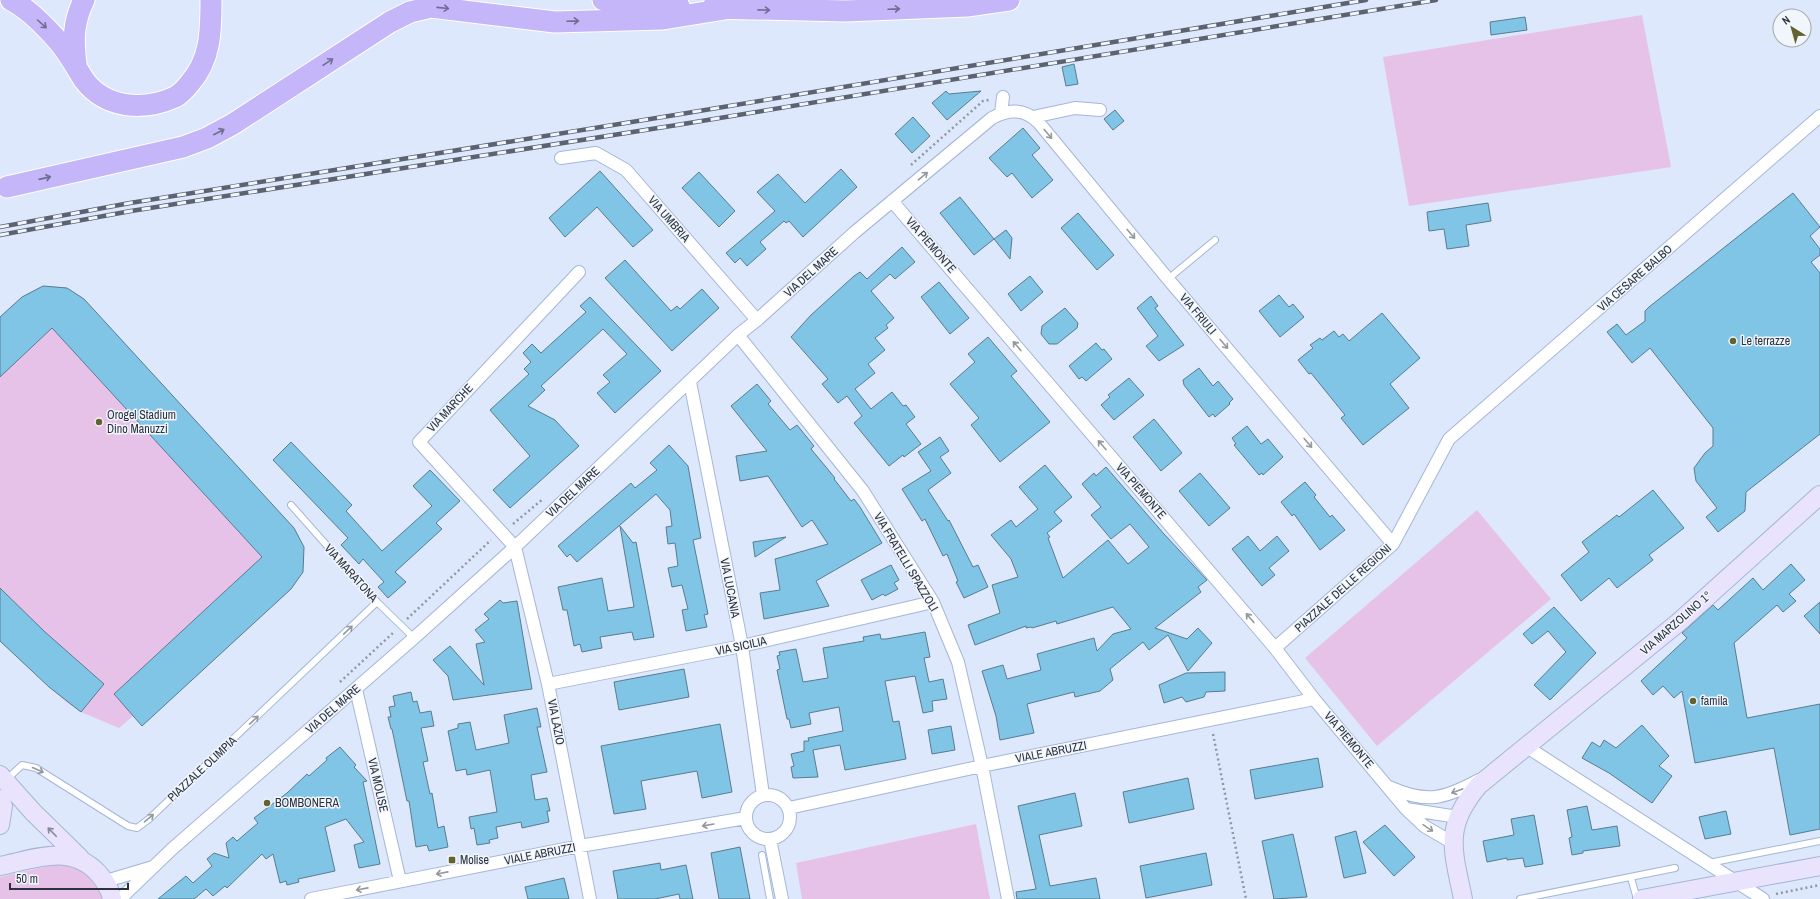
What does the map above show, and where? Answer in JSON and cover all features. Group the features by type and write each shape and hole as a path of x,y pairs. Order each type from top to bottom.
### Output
{"highway":[{"path":"11,0 44,26 59,42 85,80 96,91 109,99 124,104 140,106 153,105 167,101 188,86 200,72 209,44 211,0"},
{"path":"76,65 73,42 74,24 84,0"},
{"path":"586,0 725,9 846,10 967,6 1009,0"},
{"path":"4,188 183,147 207,138 233,124 390,22 410,12 431,7 555,22 662,19 725,9"}],"main road":[{"name":"VIA MARZOLINO 1°","path":"1454,850 1458,817 1466,801 1492,774 1679,622 1820,495"},
{"path":"3,777 33,812 81,858 94,868 106,881 112,899"},
{"path":"0,799 2,806 0,825"},
{"path":"1454,850 1463,899"},
{"path":"0,866 55,855 68,855 81,858"},
{"path":"1642,899 1704,890 1736,880 1820,866"}],"street":[{"path":"997,116 1003,97"},
{"path":"997,116 1012,110 1033,117 1075,108 1100,110"},
{"name":"VIA DEL MARE","path":"120,899 154,867 515,547 738,335 757,320 855,232 997,116"},
{"name":"VIA CESARE BALBO","path":"1449,439 1820,116"},
{"name":"VIA FRIULI","path":"1033,117 1393,544"},
{"name":"VIA UMBRIA","path":"561,158 596,153 626,170 757,320"},
{"name":"VIA PIEMONTE","path":"892,201 1275,648 1314,699 1406,809 1424,826 1454,850"},
{"name":"VIA MARCHE","path":"515,547 419,442 579,272"},
{"name":"VIA FRATELLI SPAZZOLI","path":"738,335 863,491 933,602 958,662 982,766 1008,899"},
{"name":"VIA LUCANIA","path":"690,382 742,646 764,795"},
{"name":"PIAZZALE DELLE REGIONI","path":"1275,648 1393,544 1449,439"},
{"name":"VIA LAZIO","path":"515,547 548,684 590,899"},
{"name":"VIA SICILIA","path":"548,684 742,646 933,602"},
{"name":"VIA MOLISE","path":"356,689 400,881"},
{"name":"VIALE ABRUZZI","path":"789,808 982,766 1314,699"},
{"path":"1527,747 1707,863 1736,880 1761,898"},
{"path":"1386,785 1409,796 1426,798 1445,795 1464,788 1492,774"},
{"path":"764,795 779,797 789,808 790,822 788,828 783,834 770,839 764,839 751,831 746,818 749,806 758,797 764,795"},
{"path":"1406,809 1458,817"},
{"name":"VIALE ABRUZZI","path":"311,899 580,846 746,818"},
{"path":"770,839 782,899"},
{"name":"VIA DEL MARE","path":"106,881 154,867"}],"lane":[{"path":"1168,278 1215,240"},
{"name":"VIA MARATONA","path":"292,506 377,602 414,638"},
{"name":"PIAZZALE OLIMPIA","path":"3,777 22,765 36,768 128,826 137,828 377,602"},
{"path":"1707,863 1820,841"},
{"path":"762,855 770,899"},
{"path":"1520,899 1675,868"},
{"path":"1631,878 1637,899"}],"path":[{"path":"1210,721 1246,899"},
{"path":"1761,898 1820,885"}],"shaded area":[{"path":"1642,15 1671,167 1409,206 1383,57"},
{"name":"Orogel Stadium Dino Manuzzi","path":"43,286 67,288 84,299 294,528 304,552 301,573 291,589 142,726 133,716 119,728 81,712 66,702 0,641 0,317 22,297"},
{"path":"1477,510 1551,599 1377,746 1305,658"},
{"path":"976,824 990,899 802,899 796,863"},
{"path":"69,861 93,877 103,899 0,899 0,877"}],"building":[{"path":"1525,17 1527,30 1491,35 1490,22"},
{"path":"1074,64 1078,84 1066,86 1062,67"},
{"path":"946,91 949,94 981,91 947,120 932,103"},
{"path":"1115,110 1124,121 1113,130 1104,119"},
{"path":"913,117 930,136 912,153 895,134"},
{"path":"1023,128 1040,148 1032,155 1053,180 1032,198 1012,173 1007,177 989,158"},
{"path":"841,169 857,187 803,237 789,221 786,223 784,221 760,242 766,249 747,266 740,258 735,263 726,253 775,211 757,192 778,174 805,203"},
{"path":"600,171 653,230 633,247 597,207 565,237 549,218"},
{"path":"699,172 735,211 719,227 682,188"},
{"path":"1793,193 1820,227 1810,236 1820,249 1820,255 1811,262 1820,273 1820,434 1746,492 1745,511 1718,532 1706,517 1717,508 1696,481 1694,468 1705,453 1713,446 1713,428 1650,348 1632,363 1607,332 1617,324 1626,335 1645,321 1645,311 1649,307"},
{"path":"960,197 994,239 974,255 940,213"},
{"path":"1488,203 1491,221 1466,225 1469,246 1447,249 1444,229 1429,231 1427,212"},
{"path":"1078,213 1114,255 1097,270 1061,228"},
{"path":"1006,230 1012,238 1010,259 994,239"},
{"path":"902,247 915,262 895,279 890,274 871,291 894,318 886,325 888,328 875,338 885,350 868,364 875,373 855,389 871,409 892,392 903,406 906,405 915,417 906,424 921,444 889,466 854,423 862,416 847,396 838,403 822,384 828,379 791,337 811,315 854,276 860,272 867,279"},
{"path":"625,260 671,311 677,306 680,309 702,289 719,308 672,351 605,278"},
{"path":"1030,276 1043,292 1021,311 1008,294"},
{"path":"939,282 969,318 950,334 921,297"},
{"path":"43,286 67,288 84,299 294,528 304,547 303,572 291,589 142,726 114,694 262,557 52,328 0,377 0,317 22,297"},
{"path":"1279,295 1289,307 1293,304 1304,317 1280,337 1259,311"},
{"path":"1151,296 1158,306 1155,308 1184,345 1159,361 1146,346 1158,336 1137,308"},
{"path":"590,297 661,371 615,413 597,393 610,382 603,375 627,354 603,329 541,386 545,390 528,406 555,420 579,446 510,508 493,490 530,456 490,410 529,374 524,369 531,362 523,353 532,344 541,353 586,312 580,306"},
{"path":"1065,308 1078,323 1077,328 1057,344 1049,344 1041,334 1042,326"},
{"path":"1382,313 1420,358 1390,384 1409,408 1363,445 1341,418 1345,415 1311,373 1309,374 1298,360 1313,348 1310,345 1320,338 1322,340 1334,331 1339,337 1343,334 1349,341"},
{"path":"988,337 1017,371 1011,376 1050,422 1000,462 971,425 979,418 950,384 975,362 968,354"},
{"path":"1096,343 1102,350 1104,349 1112,359 1086,381 1082,377 1079,379 1069,366"},
{"path":"1199,368 1213,386 1218,381 1233,399 1229,403 1230,404 1215,417 1213,414 1209,417 1184,385 1183,380"},
{"path":"1129,378 1144,395 1114,420 1101,405 1110,397 1108,395"},
{"path":"757,384 771,401 768,404 790,430 797,425 814,446 811,449 835,478 834,479 851,501 854,499 882,543 816,581 829,606 764,619 760,593 780,590 775,559 828,544 812,520 802,527 768,476 740,481 736,456 767,451 731,406"},
{"path":"1154,419 1182,453 1161,471 1133,437"},
{"path":"1247,426 1261,444 1268,439 1283,457 1263,475 1262,473 1259,475 1234,445 1236,444 1232,438"},
{"path":"940,437 949,451 940,457 951,473 928,490 948,521 949,520 973,567 978,565 988,587 964,598 956,582 958,581 947,554 943,556 925,519 922,521 902,489 931,471 918,452"},
{"path":"291,442 352,505 346,511 382,551 432,506 413,486 430,470 460,501 436,523 442,529 395,572 406,582 388,598 378,587 384,582 363,559 359,564 341,545 348,538 273,460"},
{"path":"669,445 688,466 701,538 693,540 708,614 704,615 707,627 686,631 682,610 688,609 682,585 672,587 668,568 678,566 675,543 668,544 666,527 672,526 670,510 656,494 577,562 570,554 567,557 558,546 631,483 635,488 657,470 650,463"},
{"path":"1045,465 1072,497 1054,512 1062,521 1047,533 1050,537 1048,538 1063,578 1108,540 1128,564 1149,547 1130,524 1111,539 1091,515 1101,507 1082,484 1094,473 1096,476 1106,467 1164,534 1207,580 1198,587 1201,592 1155,628 1187,639 1198,628 1212,643 1188,671 1168,635 1149,650 1143,642 1110,669 1113,680 1100,691 1075,697 1074,692 1027,704 1034,733 1000,740 996,716 982,671 1003,665 1007,679 1041,670 1037,654 1094,638 1097,651 1113,634 1131,629 1113,607 1057,624 1056,621 1032,628 1026,628 1026,626 975,645 968,625 1000,613 992,585 1018,577 1011,559 991,535 1011,520 1016,527 1038,509 1019,487"},
{"path":"1200,473 1230,508 1209,526 1179,491"},
{"path":"1305,482 1316,495 1314,497 1330,517 1332,515 1345,530 1320,550 1294,514 1292,516 1281,502"},
{"path":"1653,490 1684,528 1649,555 1653,560 1617,588 1609,578 1581,601 1561,575 1589,552 1582,542 1617,515 1619,517"},
{"path":"620,526 633,543 636,542 654,637 634,640 632,632 600,637 602,648 582,652 580,644 574,646 567,610 563,610 558,587 602,578 608,611 634,607"},
{"path":"1248,536 1260,551 1277,536 1289,551 1269,568 1275,575 1262,586 1232,549"},
{"path":"786,537 755,557 753,542"},
{"path":"1791,564 1805,580 1789,594 1796,601 1783,612 1777,605 1734,643 1747,718 1820,704 1820,829 1790,835 1774,748 1695,763 1682,691 1674,698 1663,686 1653,695 1641,681 1687,638 1682,633 1713,605 1718,610 1753,578 1763,590"},
{"path":"891,565 899,580 894,583 898,589 885,596 883,594 872,600 861,580"},
{"path":"0,588 45,632 104,684 81,712 49,687 0,641"},
{"path":"500,600 503,603 517,601 532,689 453,700 448,676 433,660 450,646 484,685 476,644 485,642 475,630 489,619 484,614"},
{"path":"1820,602 1820,634 1804,616"},
{"path":"1554,607 1596,653 1550,700 1534,685 1566,652 1548,631 1532,644 1523,634"},
{"path":"925,632 930,657 924,658 929,682 943,679 947,699 932,701 933,711 923,713 915,676 885,681 893,722 899,721 906,759 845,770 840,745 813,750 818,777 793,778 791,767 794,766 791,754 804,751 804,741 809,741 808,738 843,731 839,707 809,713 811,724 791,728 789,719 787,719 777,670 780,669 777,656 780,655 779,652 796,649 803,682 828,678 823,648 864,641 863,637 880,634 881,639 886,639"},
{"path":"684,669 689,697 619,710 614,682"},
{"path":"1225,672 1225,691 1206,692 1204,697 1186,702 1182,697 1164,703 1159,685 1186,673"},
{"path":"411,692 413,702 417,701 420,713 431,711 434,726 421,728 428,761 423,762 430,794 432,793 438,828 444,826 448,847 429,851 427,845 416,847 409,801 407,801 392,729 388,717 391,717 389,707 395,706 393,696"},
{"path":"537,708 541,727 537,727 547,772 531,775 535,800 547,798 550,811 547,811 549,822 522,828 521,822 496,827 498,838 489,840 490,843 477,845 474,828 471,829 469,817 497,812 490,770 467,775 466,769 456,771 448,731 458,728 458,724 470,722 476,750 509,743 504,715"},
{"path":"720,724 732,792 702,798 697,771 641,781 646,809 614,814 601,746"},
{"path":"1642,725 1669,756 1659,766 1672,776 1652,803 1609,773 1582,758 1592,742 1600,747 1604,740 1616,748"},
{"path":"951,726 955,750 932,754 928,730"},
{"path":"340,747 356,765 354,767 367,781 363,782 380,864 359,868 354,845 364,842 346,819 325,827 335,871 298,879 299,882 287,885 286,881 280,883 273,854 266,859 262,854 227,888 225,886 213,896 206,889 194,899 158,899 186,876 193,883 212,866 207,859 214,853 229,858 226,843 233,837 237,841 258,823 254,818 287,793 307,774 309,776 327,760 326,758"},
{"path":"1318,758 1323,787 1255,799 1250,770"},
{"path":"1188,778 1194,809 1129,823 1123,792"},
{"path":"1075,793 1082,826 1039,835 1050,886 1096,878 1100,899 1017,899 1016,892 1036,889 1018,806"},
{"path":"1587,806 1592,830 1617,826 1620,846 1583,851 1583,853 1572,855 1569,838 1572,837 1567,810"},
{"path":"1726,811 1731,834 1705,839 1699,817"},
{"path":"1534,815 1543,864 1525,867 1523,858 1507,860 1507,858 1487,862 1483,841 1514,835 1511,819"},
{"path":"1385,825 1415,857 1394,876 1363,842"},
{"path":"1356,831 1366,873 1344,878 1335,837"},
{"path":"1293,834 1307,897 1274,899 1262,841"},
{"path":"740,847 750,899 719,899 711,853"},
{"path":"1206,853 1212,885 1146,898 1140,866"},
{"path":"660,863 661,870 686,865 693,899 680,899 679,894 655,899 618,899 613,871"},
{"path":"564,878 569,899 528,899 525,887"}],"railway":[{"path":"0,227 130,203 675,115 1366,0"},
{"path":"0,235 131,211 677,125 1436,0"}],"place":[{"name":"Le terrazze","path":"1733,341"},
{"name":"Orogel Stadium Dino Manuzzi","path":"99,422"},
{"name":"famila","path":"1693,701"},
{"name":"BOMBONERA","path":"267,803"},
{"name":"Molise","path":"452,860"}]}
